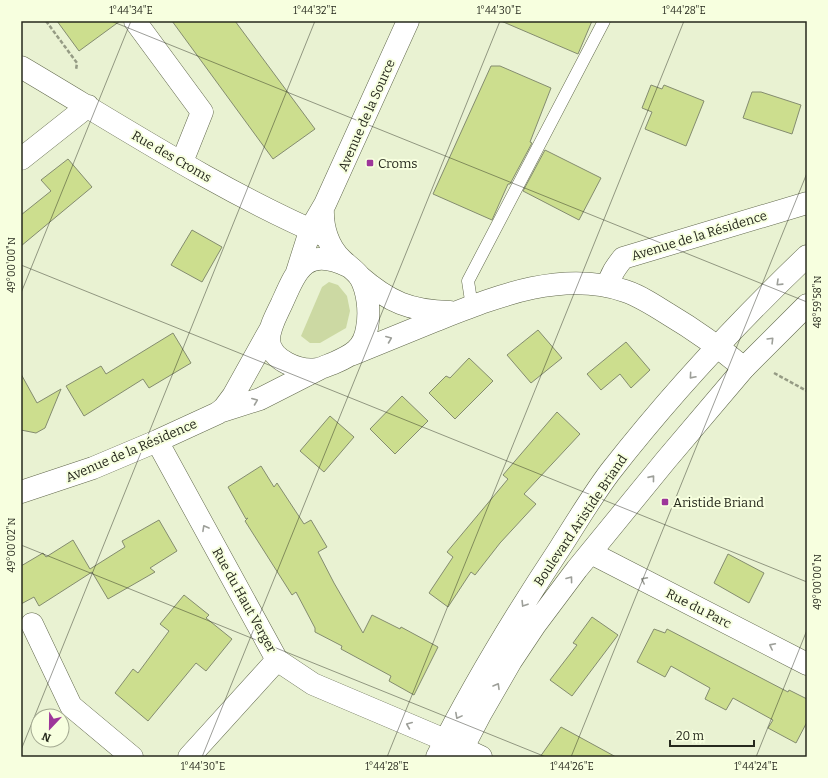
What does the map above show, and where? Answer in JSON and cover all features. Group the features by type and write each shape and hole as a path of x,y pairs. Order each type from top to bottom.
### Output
{"street":[{"path":"135,21 202,112 182,162"},
{"name":"Avenue de la Source","path":"353,354 324,367 316,369 298,368 280,358 270,346 270,336 272,325 297,272 319,233 316,217 323,208 347,158 408,21"},
{"name":"Rue des Croms","path":"21,67 182,162 261,206 319,233"},
{"path":"21,159 81,102"},
{"name":"Avenue de la Résidence","path":"608,286 609,278 623,258 807,203"},
{"path":"319,233 353,271 382,294 406,306 430,312 465,309"},
{"name":"Boulevard Aristide Briand","path":"457,752 469,695 499,643 609,474 652,421 718,346 764,297 807,256"},
{"name":"Avenue de la Source","path":"297,272 304,264 310,261 326,258 333,260 353,271"},
{"path":"353,271 365,291 368,317 364,340 353,354"},
{"path":"353,354 465,309 514,292 536,287 562,284 588,284 608,286 641,297 718,346 749,363"},
{"name":"Boulevard Aristide Briand","path":"457,752 511,661 540,619 591,553 666,460 749,363 807,305"},
{"name":"Avenue de la Résidence","path":"218,413 233,396 272,325"},
{"name":"Avenue de la Résidence","path":"21,492 93,468 218,413 260,399 324,367"},
{"name":"Rue du Haut Verger","path":"157,441 277,660 312,684 457,752"},
{"name":"Rue du Parc","path":"591,553 807,664"},
{"path":"32,624 71,706 132,757"},
{"path":"188,757 277,660"}],"lane":[{"path":"465,309 468,281 604,21"}],"path":[{"path":"46,21 77,63 81,102"},
{"path":"749,363 764,368 807,391"}],"green space":[{"path":"329,282 338,285 347,296 350,311 346,328 320,343 310,343 301,336 322,287"}],"building":[{"path":"57,21 120,21 79,51"},
{"path":"172,21 235,21 315,129 273,159"},
{"path":"501,21 592,21 578,54"},
{"path":"491,66 500,66 551,88 530,142 532,143 510,184 508,184 492,220 433,194"},
{"path":"651,85 662,89 664,85 704,101 686,146 645,129 652,112 642,108"},
{"path":"752,92 761,92 801,105 792,134 743,118"},
{"path":"545,150 601,178 579,220 523,191"},
{"path":"68,159 92,187 21,246 21,215 51,191 41,180"},
{"path":"192,230 222,247 202,282 171,265"},
{"path":"538,330 562,358 531,383 507,355"},
{"path":"173,333 191,363 149,388 143,379 84,416 66,386 101,366 106,374"},
{"path":"626,342 650,370 631,388 620,374 601,390 587,374"},
{"path":"469,358 493,381 455,419 429,393 446,376 450,378"},
{"path":"21,374 37,403 61,389 45,428 36,433 21,430"},
{"path":"402,396 428,421 395,454 370,429"},
{"path":"557,412 580,434 524,494 536,504 500,543 475,575 471,572 448,607 429,593 453,557 447,552 508,479 503,475"},
{"path":"330,416 354,437 324,472 300,451"},
{"path":"261,466 274,487 277,483 304,524 311,520 327,547 318,552 363,633 372,615 400,629 401,627 438,647 414,695 389,681 391,676 341,649 342,646 315,632 315,628 296,592 292,595 245,521 248,518 246,519 228,487"},
{"path":"159,520 177,551 150,568 155,572 108,599 92,572 39,606 34,597 21,604 21,566 43,553 46,557 73,540 90,569 125,547 122,541"},
{"path":"728,554 764,573 749,603 714,583"},
{"path":"184,595 209,615 206,618 232,639 206,671 196,663 148,721 115,693 133,669 138,673 169,631 160,624"},
{"path":"592,617 618,635 572,696 550,680 577,645 573,643"},
{"path":"654,629 665,633 667,629 788,692 789,690 807,699 807,722 796,743 768,728 773,720 733,698 726,710 705,699 710,688 671,666 665,677 637,662"},
{"path":"561,727 616,757 540,757"}],"place":[{"name":"Croms","path":"370,163"},
{"name":"Aristide Briand","path":"665,502"}]}
